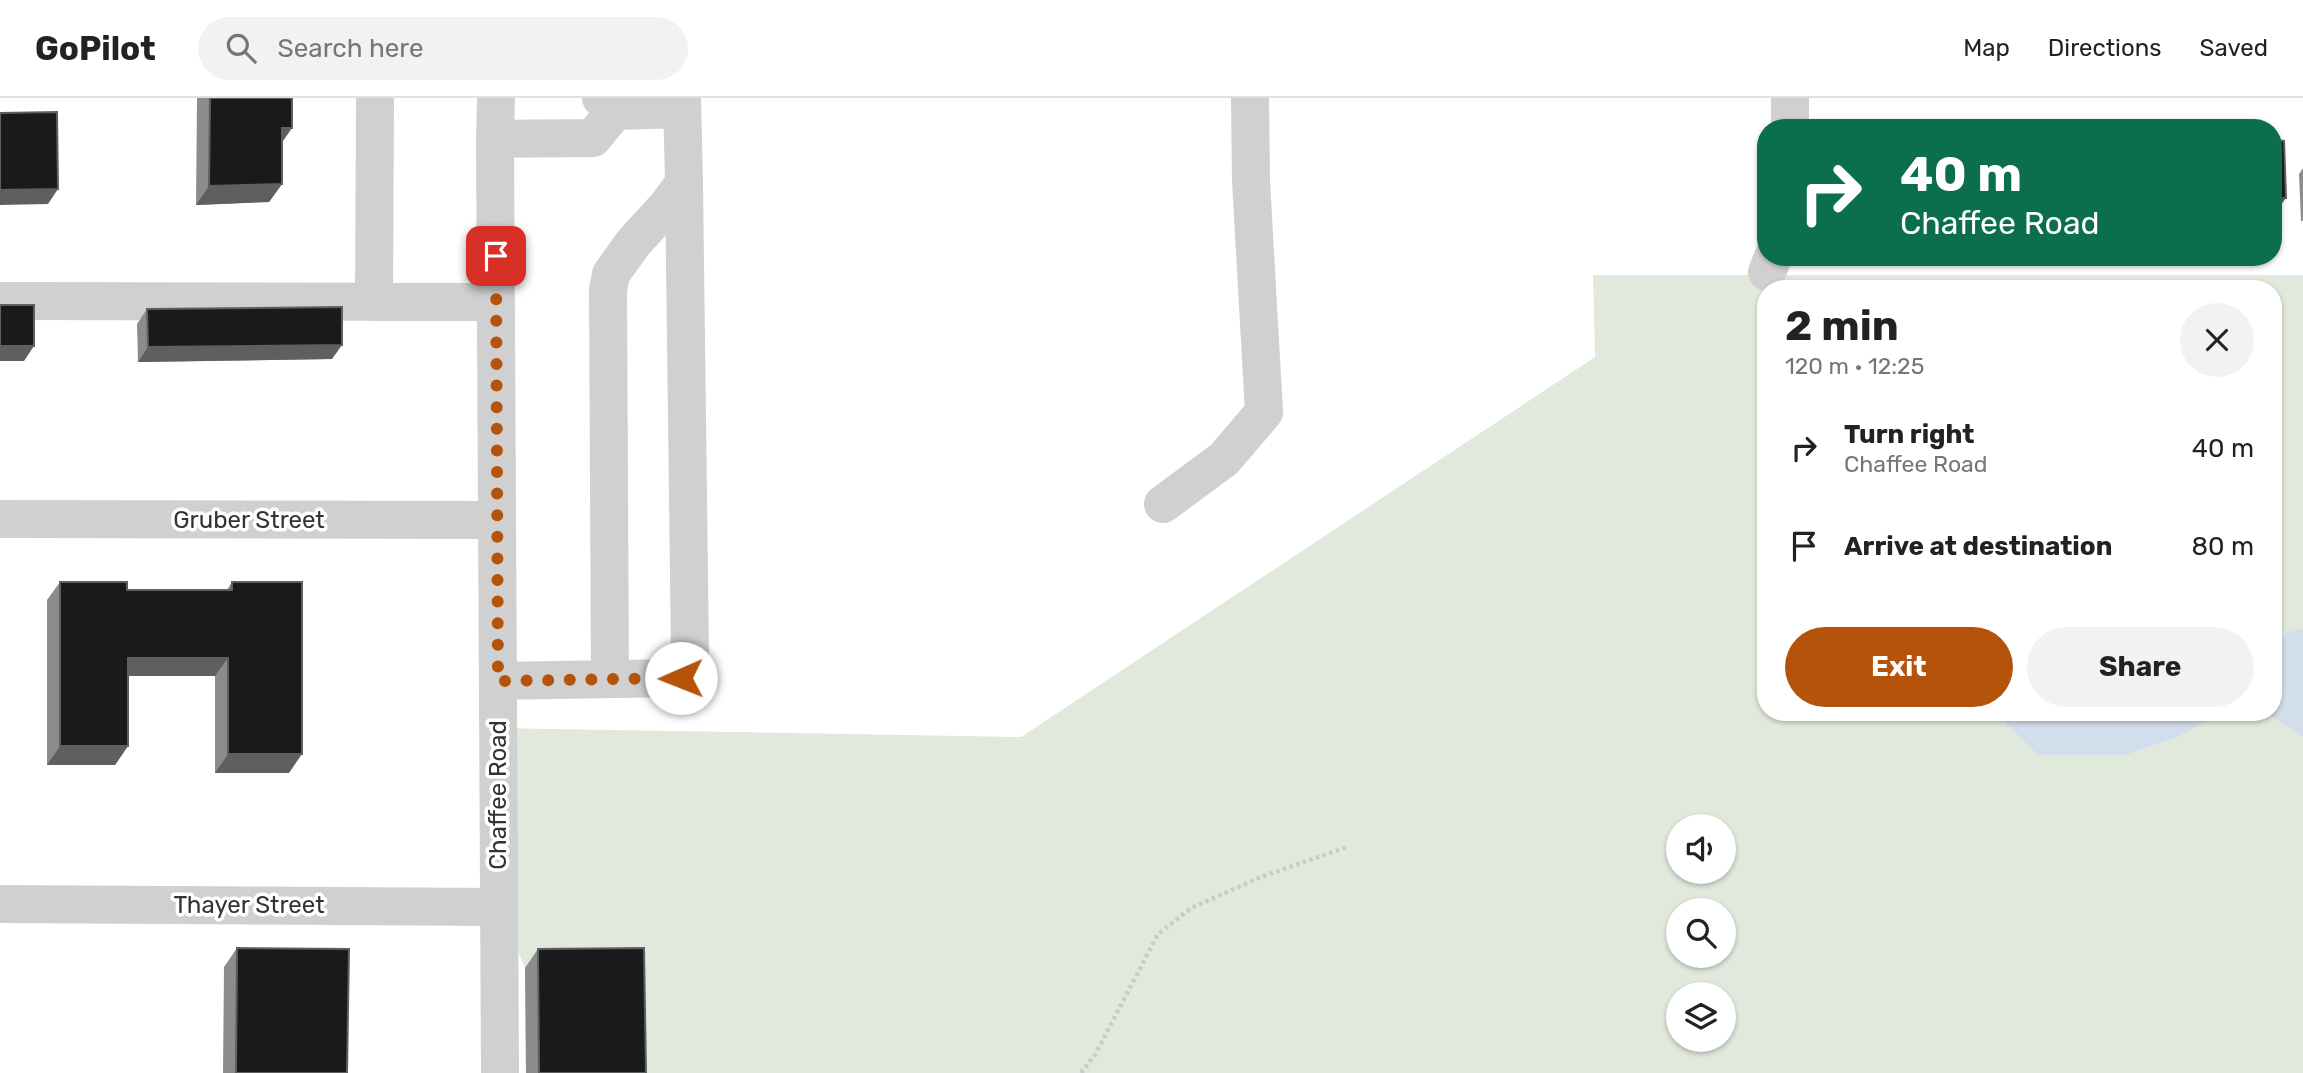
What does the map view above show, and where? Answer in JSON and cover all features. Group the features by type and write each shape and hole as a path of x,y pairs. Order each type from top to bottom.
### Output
{"street":[{"path":"374,302 375,98"},
{"name":"Chaffee Road","path":"496,98 500,1073"},
{"path":"1163,504 1224,459 1264,412 1251,181 1250,98"},
{"path":"1790,98 1790,119"},
{"path":"495,139 593,138 610,102 682,104 690,654 688,671 681,678 498,681"},
{"path":"610,679 608,290 611,274 684,183"},
{"path":"0,301 496,302"},
{"name":"Gruber Street","path":"0,519 497,520"},
{"name":"Thayer Street","path":"0,904 499,906"}],"path":[{"path":"1081,1073 1095,1055 1158,934 1191,908 1261,877 1347,847"}],"shaded area":[{"path":"1593,275 2303,275 2303,1073 526,1073 525,968 499,907 498,728 1021,737 1595,357"},
{"path":"2303,629 2303,737 2279,721 2282,721 2282,638 2289,632"},
{"path":"2206,721 2177,737 2125,755 2038,755 2006,723"}],"building":[{"path":"210,98 292,98 292,128 282,128 282,184 209,186"},
{"path":"57,112 58,189 0,190 0,113"},
{"path":"2282,141 2284,141 2286,198 2282,198"},
{"path":"0,305 34,305 34,346 0,346"},
{"path":"342,307 342,345 148,347 147,309"},
{"path":"60,582 127,582 127,590 232,590 232,582 302,582 302,754 228,754 228,658 128,658 128,746 60,746"},
{"path":"237,948 349,949 347,1073 236,1073"},
{"path":"644,948 646,1073 539,1073 538,949"}],"route":[{"path":"496,256 498,681 681,678"}]}
